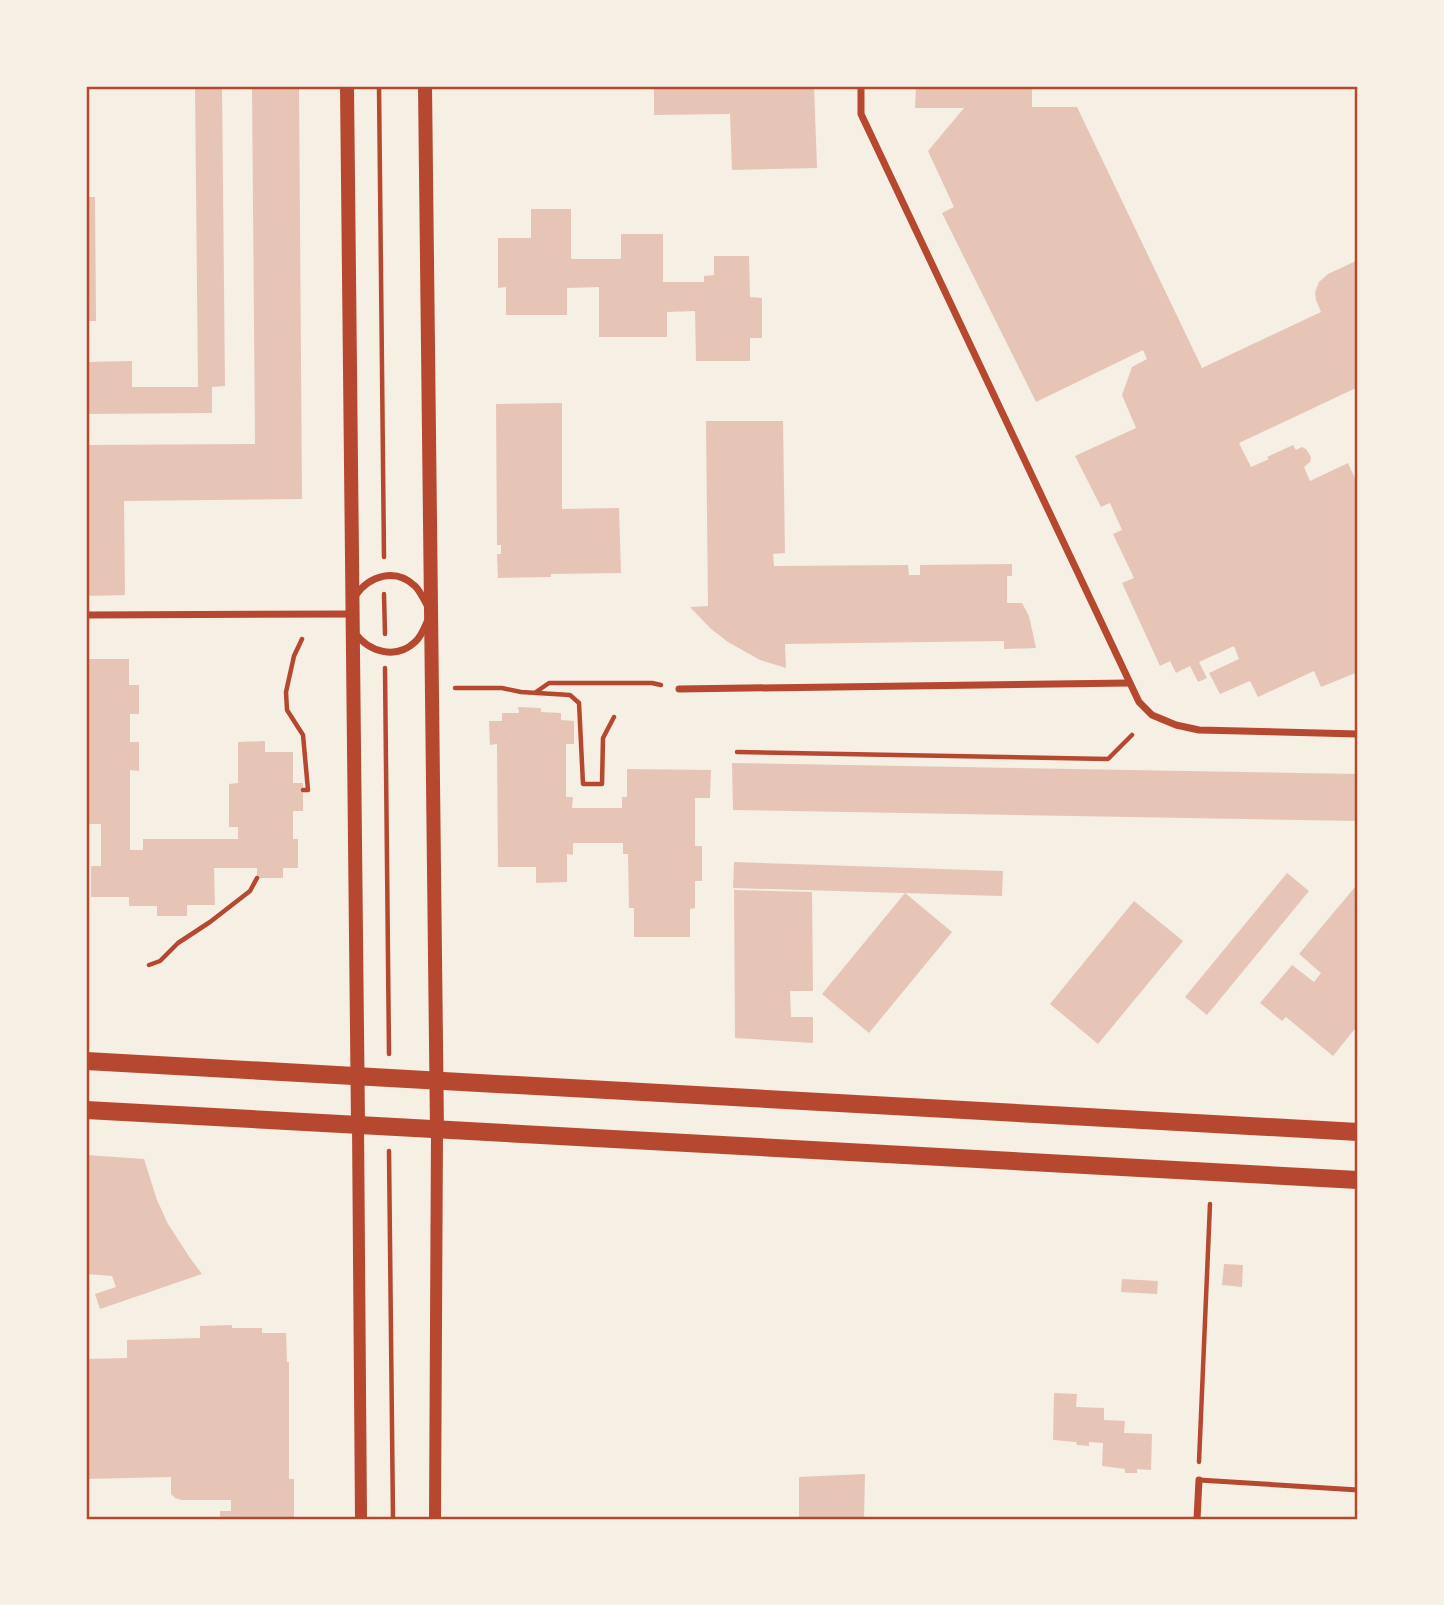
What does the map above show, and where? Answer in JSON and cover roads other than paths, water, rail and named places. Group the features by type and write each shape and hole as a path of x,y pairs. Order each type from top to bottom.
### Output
{"main road":[{"path":"347,86 358,1124"},
{"path":"425,86 437,1130"},
{"path":"86,1061 1358,1132"},
{"path":"86,1110 1358,1180"}],"street":[{"path":"861,86 861,114 1139,702 1152,715 1176,725 1199,730 1358,734"},
{"path":"384,576 400,577 412,583 431,614 412,645 399,651 385,652 372,648 356,634 353,614 363,585 369,580 384,576"},
{"path":"86,615 353,614"},
{"path":"679,689 1129,683"},
{"path":"358,1124 361,1519"},
{"path":"435,1519 437,1130"},
{"path":"1197,1519 1199,1480"}],"lane":[{"path":"1199,1480 1358,1490"}]}
